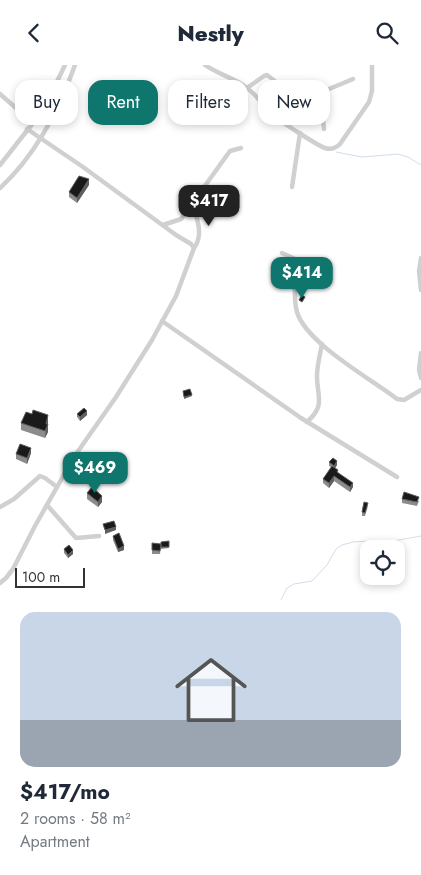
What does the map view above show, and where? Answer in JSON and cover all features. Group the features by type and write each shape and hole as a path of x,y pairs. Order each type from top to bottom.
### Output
{"street":[{"path":"58,80 65,65"},
{"path":"0,188 21,166 40,139 70,80 75,65"},
{"path":"205,65 231,80"},
{"path":"248,90 281,121 324,148 333,149 337,147 369,102 372,91 372,65"},
{"path":"259,80 267,75 274,80"},
{"path":"330,89 353,79"},
{"path":"248,88 258,81"},
{"path":"0,94 15,107"},
{"path":"0,165 31,125"},
{"path":"324,125 324,129"},
{"path":"27,129 192,244 194,248"},
{"path":"292,187 300,133"},
{"path":"163,225 181,219 230,151 242,148"},
{"path":"0,583 13,569 74,457 136,368 176,295 194,248 198,243 199,223 192,203"},
{"path":"282,253 295,259 295,302 301,323 322,344 397,399 404,400 421,390"},
{"path":"421,258 419,281 421,290"},
{"path":"162,321 307,423 397,477"},
{"path":"307,423 319,407 320,389 317,378 322,344"},
{"path":"421,353 419,370 421,378"},
{"path":"0,507 14,499 40,476 57,487"},
{"path":"47,505 76,538 98,535"}],"building":[{"path":"79,176 89,179 77,198 69,192"},
{"path":"302,295 305,297 302,302 299,300"},
{"path":"190,389 192,395 184,397 183,391"},
{"path":"84,408 87,411 80,417 77,414"},
{"path":"33,410 48,415 46,424 48,424 45,431 21,423 26,412 32,414"},
{"path":"20,444 31,448 27,458 16,454"},
{"path":"333,458 337,461 334,466 329,462"},
{"path":"332,466 338,470 337,472 353,483 350,487 334,476 329,483 323,479"},
{"path":"92,487 102,496 98,502 87,493"},
{"path":"404,492 419,497 417,502 402,499"},
{"path":"364,502 368,503 365,513 362,512"},
{"path":"114,521 116,527 105,530 103,524"},
{"path":"119,533 124,546 118,549 113,536"},
{"path":"169,541 169,547 161,547 161,542"},
{"path":"152,543 161,544 160,551 152,550"},
{"path":"69,545 73,550 68,555 64,549"}],"waterway":[{"path":"336,152 362,157 398,154 408,157 421,165"},
{"path":"281,600 287,588 294,584 312,581 327,565 336,549 342,545 353,542 388,542 421,536"}]}
